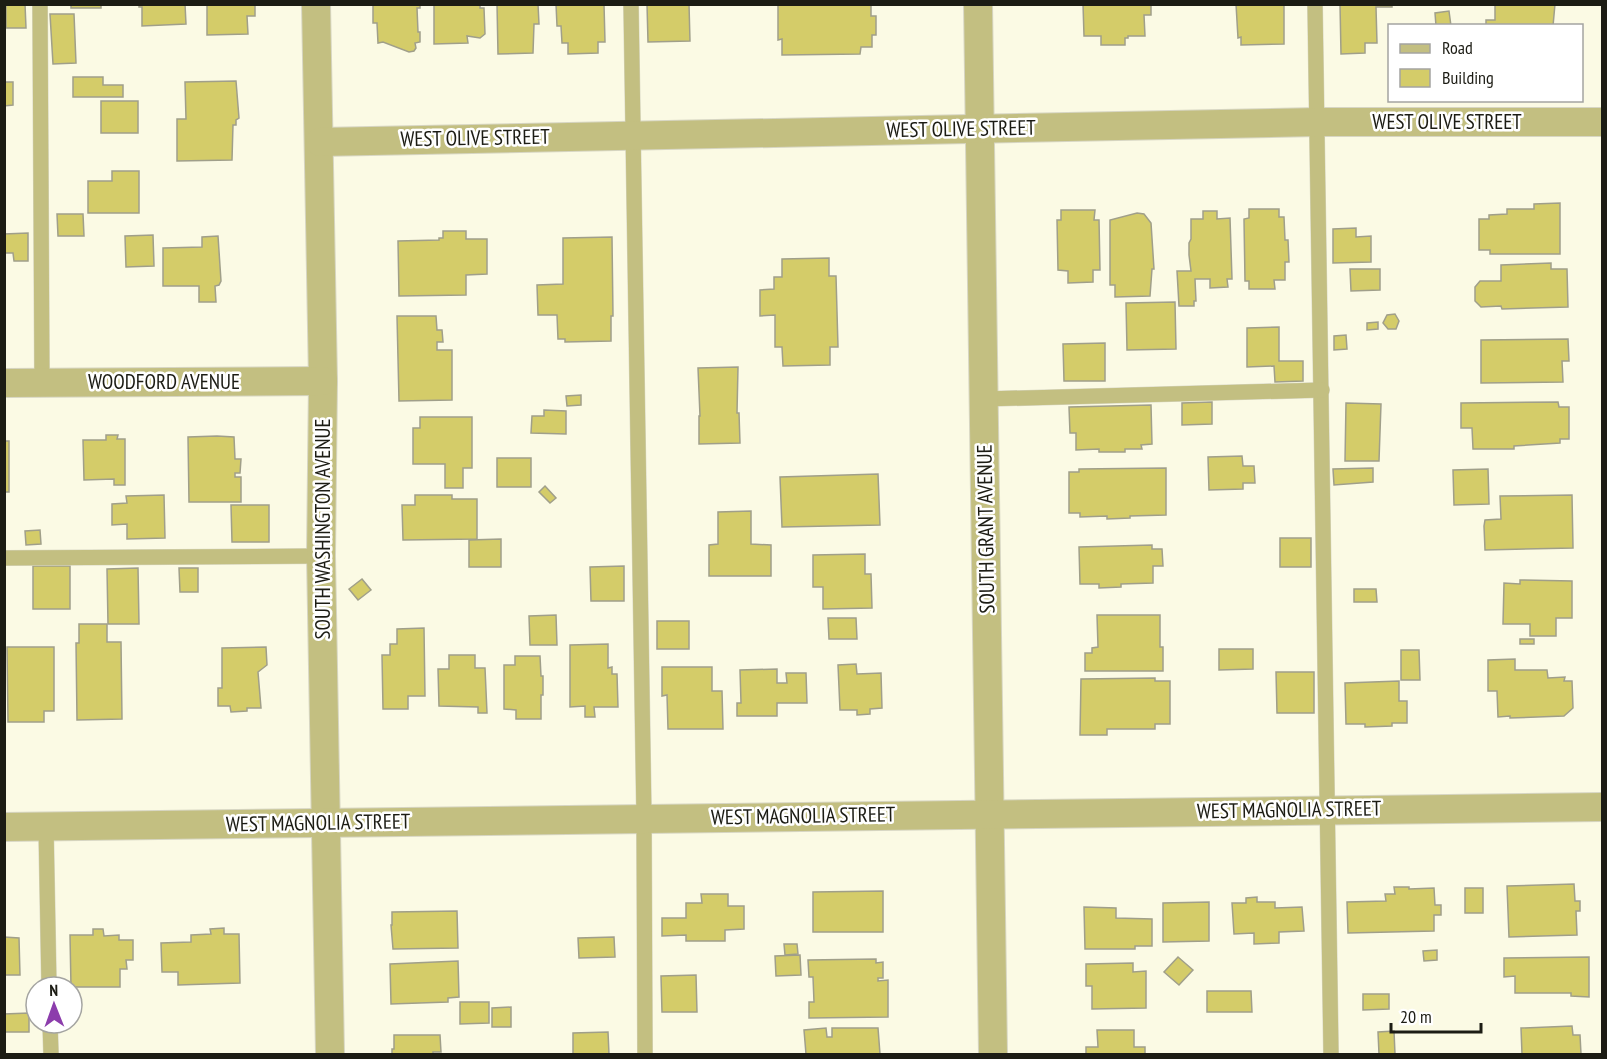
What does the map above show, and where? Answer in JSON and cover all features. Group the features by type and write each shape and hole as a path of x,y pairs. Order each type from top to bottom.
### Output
{"street":[{"name":"SOUTH WASHINGTON AVENUE","path":"316,4 323,381 321,556 330,1054"},
{"name":"SOUTH GRANT AVENUE","path":"978,4 993,1054"},
{"name":"WEST OLIVE STREET","path":"320,142 1317,122 1602,122"},
{"name":"WOODFORD AVENUE","path":"4,383 323,381"},
{"name":"WEST MAGNOLIA STREET","path":"4,827 1602,807"}],"lane":[{"path":"40,4 42,383"},
{"path":"631,4 631,134 644,818 645,1054"},
{"path":"1315,4 1331,1054"},
{"path":"984,399 1322,390"},
{"path":"4,558 321,556"},
{"path":"46,826 49,975"},
{"path":"50,1035 51,1054"}],"building":[{"path":"6,4 25,4 26,28 6,28"},
{"path":"71,4 101,4 101,8 71,8"},
{"path":"139,4 185,4 186,24 142,26 142,7 139,7"},
{"path":"207,4 255,4 255,16 247,16 248,34 207,35"},
{"path":"373,4 420,4 420,8 417,8 420,42 415,43 414,51 409,52 383,42 378,43 377,23 373,23"},
{"path":"434,4 480,4 480,8 484,8 485,34 480,38 467,36 468,43 434,44"},
{"path":"497,4 538,4 539,24 534,24 533,53 498,54"},
{"path":"556,4 604,4 605,42 598,42 598,53 568,54 568,43 562,43 561,26 557,26"},
{"path":"647,4 689,4 690,41 648,42"},
{"path":"778,4 871,4 871,16 876,16 876,35 872,35 872,47 861,47 860,54 782,55 782,39 778,40"},
{"path":"1083,4 1151,4 1151,15 1144,15 1145,36 1128,36 1125,38 1125,45 1101,45 1101,36 1084,36"},
{"path":"1236,4 1284,4 1284,44 1241,45 1241,37 1238,38"},
{"path":"1340,4 1392,4 1392,7 1376,7 1377,43 1365,43 1365,53 1341,54"},
{"path":"1495,4 1555,4 1553,24 1486,24 1486,20 1495,20"},
{"path":"1449,11 1451,24 1436,24 1435,13"},
{"path":"50,14 74,14 76,63 53,64"},
{"path":"73,77 103,77 103,85 123,85 123,97 73,97"},
{"path":"236,81 239,118 236,120 236,125 233,125 232,160 177,161 177,119 186,119 185,82"},
{"path":"4,82 13,82 13,105 4,106"},
{"path":"101,101 138,101 138,133 101,133"},
{"path":"112,171 139,171 139,213 88,213 88,181 112,181"},
{"path":"1560,203 1560,254 1490,254 1490,250 1479,250 1479,219 1489,219 1489,215 1507,214 1507,209 1534,209 1534,204"},
{"path":"1249,209 1279,209 1279,217 1284,217 1289,262 1285,262 1285,280 1274,280 1275,289 1249,289 1249,281 1245,281 1244,219 1249,218"},
{"path":"1061,210 1095,210 1094,220 1099,220 1100,270 1093,270 1093,282 1068,283 1068,271 1058,270 1057,220 1061,220"},
{"path":"1203,211 1217,211 1217,219 1230,218 1232,279 1227,279 1228,287 1210,288 1210,279 1195,279 1196,301 1194,301 1194,306 1179,306 1177,271 1191,271 1189,243 1191,219 1203,219"},
{"path":"1137,213 1144,214 1151,223 1154,269 1152,269 1150,296 1115,297 1115,285 1110,285 1110,220"},
{"path":"57,214 83,214 84,236 58,236"},
{"path":"1356,228 1356,237 1371,236 1371,262 1333,263 1333,229"},
{"path":"443,231 466,231 466,239 487,239 487,274 466,275 466,295 399,296 398,241 439,240 443,238"},
{"path":"28,233 28,261 14,261 13,253 4,253 4,234"},
{"path":"153,235 154,266 126,267 125,236"},
{"path":"218,236 221,281 215,286 216,302 199,302 199,286 163,286 163,248 202,247 202,237"},
{"path":"612,237 611,341 565,342 565,339 558,339 557,315 538,315 537,285 563,284 563,238"},
{"path":"829,258 829,276 836,276 838,347 830,347 830,365 783,366 782,347 775,347 775,315 760,316 760,290 774,289 774,277 782,277 782,259"},
{"path":"1551,263 1551,269 1567,269 1568,307 1502,309 1501,306 1481,307 1475,301 1475,287 1480,281 1501,281 1501,265"},
{"path":"1350,269 1380,269 1380,290 1351,291"},
{"path":"1175,302 1176,349 1127,350 1126,303"},
{"path":"1395,314 1399,321 1396,329 1388,329 1383,323 1387,315"},
{"path":"397,316 436,316 437,330 442,330 443,342 437,342 437,350 452,350 452,400 399,401"},
{"path":"1378,322 1378,329 1367,330 1367,323"},
{"path":"1279,327 1279,361 1303,361 1303,381 1275,382 1274,366 1247,367 1247,328"},
{"path":"1346,335 1347,349 1334,350 1334,336"},
{"path":"1568,339 1569,361 1562,361 1563,382 1481,383 1481,340"},
{"path":"1105,343 1105,381 1064,381 1063,344"},
{"path":"738,367 737,413 739,413 740,443 699,444 698,368"},
{"path":"581,395 581,405 567,406 566,396"},
{"path":"1212,402 1212,424 1182,425 1182,403"},
{"path":"1558,402 1559,407 1569,407 1569,439 1560,439 1560,443 1514,446 1514,449 1473,449 1472,428 1461,428 1461,403"},
{"path":"1346,403 1381,404 1379,461 1345,461"},
{"path":"1151,405 1152,444 1141,445 1142,449 1125,449 1125,452 1099,452 1099,449 1076,450 1076,433 1070,433 1069,407"},
{"path":"544,410 566,411 566,434 531,433 532,416 544,416"},
{"path":"420,417 472,417 472,468 463,468 463,488 445,488 445,464 413,464 413,428 420,428"},
{"path":"106,435 118,435 117,439 125,439 125,485 114,485 114,479 84,480 83,440 106,440"},
{"path":"188,437 234,437 235,459 241,459 240,473 235,473 235,477 241,477 241,502 189,502"},
{"path":"4,441 9,441 9,492 4,492"},
{"path":"1242,456 1243,466 1254,466 1255,483 1243,483 1243,489 1209,490 1208,457"},
{"path":"497,458 531,458 531,487 497,487"},
{"path":"1166,468 1166,515 1107,519 1107,516 1080,517 1080,513 1069,513 1069,472 1079,472 1079,469"},
{"path":"1373,468 1373,482 1334,485 1333,469"},
{"path":"1488,469 1489,504 1454,505 1453,470"},
{"path":"878,474 880,525 782,527 780,477"},
{"path":"545,486 556,498 550,503 539,492"},
{"path":"164,495 165,538 127,539 127,524 112,525 112,504 127,503 126,496"},
{"path":"415,495 452,495 452,499 477,499 477,539 403,540 402,505 415,505"},
{"path":"1572,495 1573,548 1485,550 1485,520 1501,519 1500,496"},
{"path":"231,505 269,505 269,542 232,542"},
{"path":"751,511 751,544 771,545 771,576 709,576 709,545 718,544 718,512"},
{"path":"40,530 41,544 26,545 25,531"},
{"path":"1280,538 1311,538 1311,567 1280,567"},
{"path":"501,539 501,567 469,567 469,540"},
{"path":"1152,545 1152,549 1162,549 1163,566 1153,566 1153,583 1121,584 1121,587 1099,588 1099,584 1080,584 1079,547"},
{"path":"865,554 865,574 871,574 872,608 823,609 823,587 813,587 813,555"},
{"path":"33,566 70,566 70,609 33,609"},
{"path":"624,566 624,601 591,601 590,567"},
{"path":"138,568 139,624 108,624 107,569"},
{"path":"179,568 198,568 198,592 180,592"},
{"path":"362,579 371,590 358,600 349,589"},
{"path":"1520,580 1572,581 1572,618 1556,618 1556,636 1530,636 1530,624 1503,624 1504,583 1520,584"},
{"path":"1354,589 1376,589 1377,602 1354,602"},
{"path":"556,615 557,645 530,645 529,616"},
{"path":"1097,615 1160,615 1163,671 1085,671 1085,653 1092,653 1092,648 1098,647"},
{"path":"828,618 856,618 857,639 829,639"},
{"path":"657,621 689,621 689,649 657,649"},
{"path":"79,624 107,624 107,642 121,642 122,719 77,720 76,643 79,643"},
{"path":"424,628 425,696 408,696 408,709 383,709 382,655 390,655 390,644 397,644 397,629"},
{"path":"1520,639 1534,639 1534,644 1520,644"},
{"path":"608,644 608,668 612,667 612,674 617,674 618,707 594,707 595,717 585,717 585,706 570,707 570,645"},
{"path":"7,647 54,647 54,711 44,711 44,722 8,722"},
{"path":"266,647 267,665 258,672 261,708 247,708 247,711 231,712 230,706 218,706 218,688 222,688 222,648"},
{"path":"1219,649 1253,649 1253,669 1219,670"},
{"path":"1401,650 1419,650 1420,680 1401,680"},
{"path":"449,655 475,655 475,668 485,668 487,713 478,713 478,707 439,706 438,669 449,669"},
{"path":"515,656 540,656 541,676 543,676 541,719 516,719 516,710 504,709 504,665 515,665"},
{"path":"1515,659 1515,670 1547,670 1548,678 1565,677 1564,681 1572,681 1573,708 1564,716 1498,717 1497,691 1488,691 1488,660"},
{"path":"856,664 857,674 881,673 882,708 870,709 870,714 857,715 857,710 840,710 838,665"},
{"path":"662,667 712,667 712,691 722,691 723,729 668,729 667,695 662,696"},
{"path":"777,669 777,683 787,683 786,673 806,673 807,703 777,703 777,716 737,716 737,703 741,703 740,670"},
{"path":"1276,672 1314,672 1314,713 1277,713"},
{"path":"1155,678 1155,681 1170,681 1170,724 1155,724 1155,729 1107,729 1107,735 1080,735 1081,679"},
{"path":"1399,681 1399,701 1407,701 1407,723 1365,727 1365,724 1346,724 1345,683"},
{"path":"1574,884 1575,901 1580,901 1580,911 1576,911 1577,935 1509,937 1507,886"},
{"path":"1394,887 1434,888 1435,905 1441,905 1441,915 1434,915 1434,931 1348,933 1347,902 1386,901 1385,894 1395,894"},
{"path":"1465,888 1483,888 1483,913 1465,913"},
{"path":"883,891 883,932 813,932 813,892"},
{"path":"701,894 728,894 728,906 744,906 744,929 725,930 725,941 686,941 686,935 662,936 662,918 686,918 686,903 702,903"},
{"path":"1257,897 1257,902 1275,902 1275,908 1302,907 1304,931 1279,932 1279,943 1254,944 1254,933 1234,934 1232,903 1246,903 1246,898"},
{"path":"1209,902 1209,941 1163,942 1163,903"},
{"path":"1084,907 1116,908 1116,918 1152,919 1152,946 1135,946 1135,949 1085,949"},
{"path":"457,911 458,948 393,949 392,912"},
{"path":"224,928 224,934 239,934 240,983 178,985 178,972 162,972 161,943 191,942 191,935 211,934 210,929"},
{"path":"93,929 103,929 104,936 119,935 119,940 133,940 133,960 126,960 127,969 120,969 120,987 84,987 84,975 71,975 70,935 93,935"},
{"path":"4,937 19,938 20,975 4,975"},
{"path":"614,937 615,957 579,958 578,938"},
{"path":"784,944 797,944 798,954 785,955"},
{"path":"1437,950 1437,960 1424,961 1423,951"},
{"path":"800,955 801,975 776,976 775,956"},
{"path":"1178,957 1193,970 1179,985 1164,972"},
{"path":"1589,957 1589,997 1571,996 1571,993 1515,993 1515,976 1504,977 1504,958"},
{"path":"876,959 876,963 883,962 883,978 878,978 878,981 888,980 888,1017 809,1018 809,1002 814,1002 813,977 809,977 808,960"},
{"path":"458,961 459,997 448,998 448,1002 391,1004 390,964"},
{"path":"1133,963 1133,972 1146,971 1146,1008 1092,1009 1092,986 1086,986 1086,964"},
{"path":"696,975 697,1012 662,1012 661,976"},
{"path":"1207,991 1251,991 1252,1012 1207,1012"},
{"path":"1363,994 1389,994 1389,1009 1363,1010"},
{"path":"460,1002 489,1002 489,1023 460,1024"},
{"path":"511,1007 511,1027 492,1027 492,1008"},
{"path":"24,1013 24,1032 4,1032 4,1014"},
{"path":"1572,1026 1573,1035 1580,1035 1581,1054 1522,1054 1521,1028"},
{"path":"826,1028 827,1037 832,1037 832,1028 878,1028 880,1054 806,1054 804,1030"},
{"path":"1097,1030 1134,1030 1134,1047 1145,1047 1145,1054 1086,1054 1086,1047 1098,1047"},
{"path":"1394,1031 1395,1054 1379,1054 1378,1032"},
{"path":"608,1032 609,1054 573,1054 573,1033"},
{"path":"394,1035 440,1035 441,1052 392,1054"}]}
